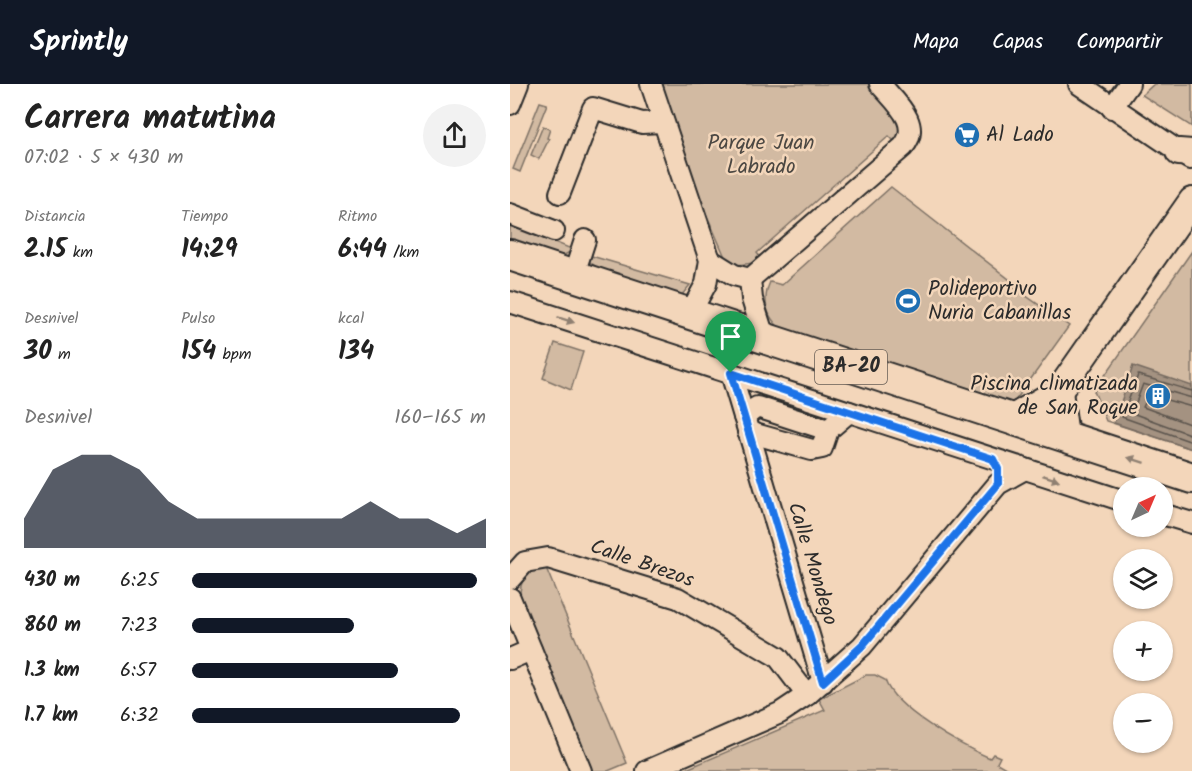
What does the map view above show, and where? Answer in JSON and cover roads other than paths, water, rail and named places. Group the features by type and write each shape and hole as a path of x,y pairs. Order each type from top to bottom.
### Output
{"highway":[{"name":"BA-20","path":"510,255 1192,478"},
{"name":"BA-20","path":"510,276 1123,477"},
{"path":"1173,493 1192,499"}],"main road":[{"path":"1011,419 1059,391 1192,201"},
{"path":"1059,391 1065,436"}],"street":[{"path":"510,104 518,84"},
{"path":"651,84 710,260 706,284 689,315"},
{"path":"706,284 719,277 742,277 906,143 910,135 909,120 880,84"},
{"path":"1079,84 1112,108 1188,155"},
{"path":"1112,108 1129,84"},
{"path":"560,193 593,108 642,123 662,122"},
{"path":"510,214 555,231"},
{"path":"573,277 585,240"},
{"path":"710,260 742,277 765,339"},
{"path":"510,302 1113,497"},
{"name":"Calle Mondego","path":"731,373 823,682"},
{"path":"746,424 812,450 822,448 828,430 849,412"},
{"path":"993,459 998,469 998,484"},
{"path":"647,771 780,713 807,695 862,646 998,484 1025,469"},
{"path":"1173,517 1192,523"},
{"name":"Calle Brezos","path":"510,579 518,567 525,562 548,558 678,598 778,657 807,695"},
{"path":"510,598 581,771"},
{"path":"510,658 531,650"}],"water":[{"name":"Piscina climatizada de San Roque","path":"1133,366 1192,386 1192,449 1114,423"}],"place":[{"name":"Al Lado","path":"967,135"},
{"name":"Polideportivo Nuria Cabanillas","path":"908,301"},
{"name":"Piscina climatizada de San Roque","path":"1158,396"}],"park label":[{"name":"Parque Juan Labrado","path":"761,155"}]}
